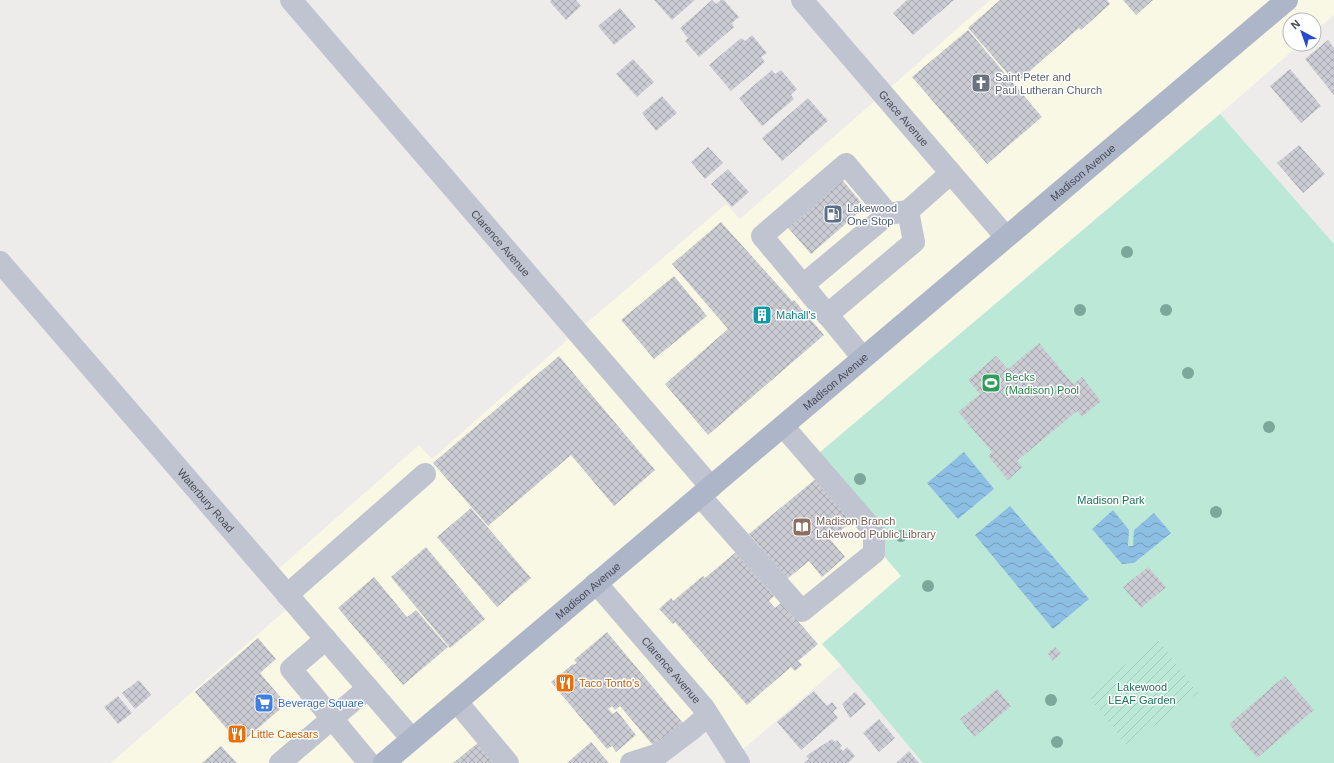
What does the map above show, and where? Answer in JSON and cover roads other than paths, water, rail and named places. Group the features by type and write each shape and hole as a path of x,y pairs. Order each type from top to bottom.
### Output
{"main road":[{"name":"Madison Avenue","path":"391,761 412,739 1287,0"}],"street":[{"name":"Clarence Avenue","path":"291,0 705,491 802,611 874,553 874,530 783,426"},
{"name":"Grace Avenue","path":"802,0 1006,237"},
{"path":"827,315 914,242 898,213 846,164 762,236 803,285 827,315 863,358"},
{"path":"803,285 950,173"},
{"name":"Waterbury Road","path":"0,262 412,739"},
{"path":"287,595 425,474"},
{"name":"Clarence Avenue","path":"596,583 704,708 739,763"},
{"path":"326,639 291,669 369,763"},
{"path":"280,763 368,688"},
{"path":"456,702 508,763"},
{"path":"625,762 659,754 708,715"}],"water":[{"path":"964,452 994,489 958,519 927,483"},
{"path":"1010,506 1089,599 1053,629 975,535"},
{"path":"1113,510 1129,530 1128,546 1133,546 1134,530 1154,513 1171,533 1134,563 1122,564 1092,529"}],"place":[{"name":"Saint Peter and Paul Lutheran Church","path":"981,83"},
{"name":"Lakewood One Stop","path":"833,214"},
{"name":"Mahall's","path":"762,315"},
{"name":"Becks (Madison) Pool","path":"991,383"},
{"name":"Madison Branch Lakewood Public Library","path":"802,527"},
{"name":"Taco Tonto's","path":"565,683"},
{"name":"Beverage Square","path":"264,703"},
{"name":"Little Caesars","path":"237,734"}],"park label":[{"name":"Madison Park","path":"1111,500"},
{"name":"Lakewood LEAF Garden","path":"1142,693"}]}
